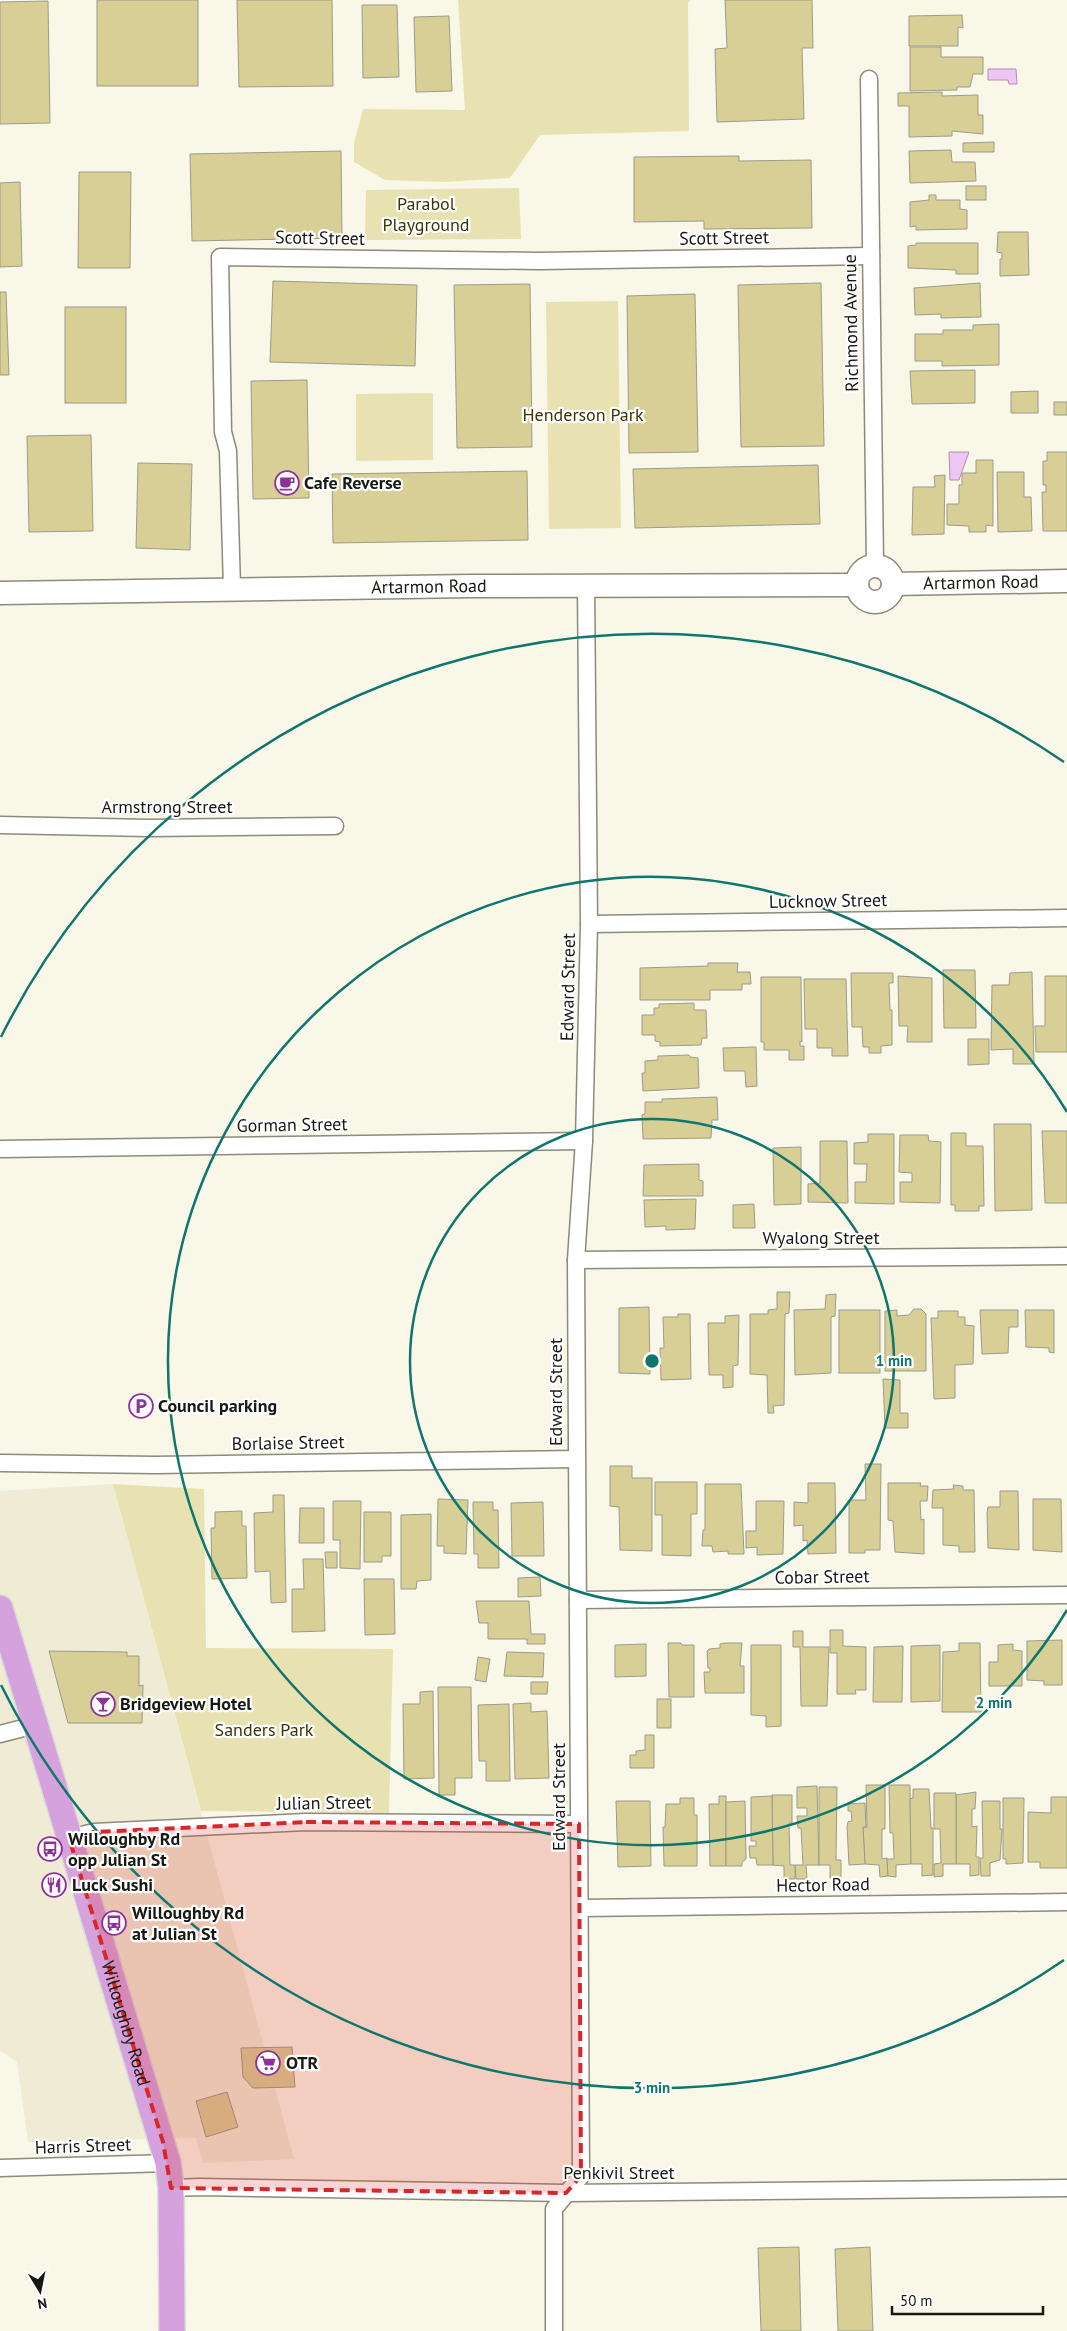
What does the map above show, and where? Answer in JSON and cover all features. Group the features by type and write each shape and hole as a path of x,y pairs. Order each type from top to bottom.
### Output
{"main road":[{"name":"Willoughby Road","path":"0,1608 168,2163 171,2188 172,2331"}],"street":[{"name":"Richmond Avenue","path":"869,79 875,566"},
{"name":"Scott Street","path":"232,588 228,451 223,432 220,257 539,261 871,256"},
{"path":"875,566 888,571 893,584 888,596 875,602 863,597 857,585 862,572 875,566"},
{"name":"Artarmon Road","path":"893,584 1067,581"},
{"name":"Edward Street","path":"554,2331 554,2210 580,2176 580,1824 576,1260 584,1141 589,924 586,585"},
{"name":"Artarmon Road","path":"0,593 232,588 857,585"},
{"name":"Armstrong Street","path":"0,825 149,828 334,826"},
{"name":"Lucknow Street","path":"589,924 1067,918"},
{"name":"Gorman Street","path":"0,1149 584,1141"},
{"name":"Wyalong Street","path":"576,1260 1067,1256"},
{"name":"Borlaise Street","path":"0,1462 156,1465 576,1459"},
{"name":"Cobar Street","path":"578,1600 1067,1595"},
{"path":"0,1734 34,1725"},
{"name":"Julian Street","path":"69,1838 94,1832 306,1822 580,1824"},
{"name":"Hector Road","path":"580,1908 1067,1902"},
{"name":"Harris Street","path":"0,2168 168,2163"},
{"name":"Penkivil Street","path":"171,2188 566,2193 1067,2188"}],"highlighted area":[{"path":"306,1822 579,1824 581,2176 566,2193 171,2188 163,2142 69,1838 94,1832"}],"shaded area":[{"path":"988,69 1016,69 1017,84 1009,84 1008,80 988,80"},
{"path":"949,452 969,452 959,480 950,480"},
{"path":"113,1484 294,2159 203,2163 196,2138 28,2142 17,2062 0,2050 0,1491"}],"green space":[{"path":"458,0 690,0 688,3 689,131 540,135 510,178 443,182 385,180 354,162 354,143 363,109 465,110"},
{"name":"Parabol Playground","path":"519,188 521,239 365,240 366,190"},
{"name":"Henderson Park","path":"618,301 621,528 549,529 546,302"},
{"path":"433,393 433,460 356,461 356,394"},
{"name":"Sanders Park","path":"113,1484 204,1489 206,1648 393,1649 389,1813 201,1811"}],"building":[{"path":"97,0 198,0 198,86 97,86"},
{"path":"237,0 332,0 333,86 239,87"},
{"path":"725,0 812,0 813,48 802,48 804,119 717,122 715,49 727,48"},
{"path":"48,1 50,123 0,124 0,2"},
{"path":"362,5 397,5 399,77 363,78"},
{"path":"962,15 963,28 958,27 958,46 909,46 909,16"},
{"path":"449,16 452,91 416,92 414,17"},
{"path":"910,47 941,47 941,57 983,57 983,74 973,74 970,87 957,87 957,90 910,91"},
{"path":"942,92 942,96 978,95 978,115 983,115 983,134 952,131 952,136 909,137 909,106 898,106 898,93"},
{"path":"994,142 994,152 963,152 963,143"},
{"path":"951,150 952,162 975,162 976,181 910,183 909,151"},
{"path":"341,151 342,238 192,241 190,154"},
{"path":"739,156 739,161 811,160 812,228 704,229 704,221 634,222 634,157"},
{"path":"79,172 131,172 130,268 78,268"},
{"path":"20,182 22,266 0,267 0,183"},
{"path":"966,186 986,186 986,200 966,200"},
{"path":"929,195 936,195 936,200 960,200 960,209 967,210 967,229 916,230 916,226 910,227 910,202 929,200"},
{"path":"998,232 1028,232 1029,275 1000,276 1002,253 997,252"},
{"path":"916,243 978,243 978,274 956,274 956,270 908,268 908,246 916,245"},
{"path":"273,281 417,285 415,366 270,362"},
{"path":"821,283 824,446 741,447 738,285"},
{"path":"980,283 981,317 941,318 941,314 915,315 914,288"},
{"path":"530,284 532,447 457,448 454,285"},
{"path":"0,292 6,292 9,375 0,375"},
{"path":"695,294 698,452 629,453 627,296"},
{"path":"65,307 126,307 126,403 65,403"},
{"path":"999,324 999,365 942,366 942,361 915,361 915,334 943,334 943,330 973,330 973,325"},
{"path":"975,370 975,403 912,404 910,371"},
{"path":"307,380 309,498 253,499 251,381"},
{"path":"1038,391 1038,413 1011,413 1011,392"},
{"path":"1054,402 1067,402 1067,415 1054,415"},
{"path":"91,435 93,531 29,532 27,436"},
{"path":"1047,452 1067,452 1067,531 1043,531 1042,492 1046,492 1046,485 1043,485 1043,461 1047,461"},
{"path":"976,460 993,460 993,526 986,525 986,532 969,532 969,526 947,525 947,504 959,504 959,485 962,485 962,473 976,473"},
{"path":"138,463 192,464 190,550 136,548"},
{"path":"818,465 820,524 635,528 633,469"},
{"path":"527,471 528,540 333,543 332,474"},
{"path":"997,472 1024,472 1024,497 1031,497 1032,531 998,532"},
{"path":"945,475 944,534 912,535 913,487 935,487 934,476"},
{"path":"708,963 738,963 737,972 750,972 751,984 742,984 742,990 710,990 710,1000 640,1000 640,968 708,966"},
{"path":"943,970 975,970 976,1028 944,1028"},
{"path":"1032,972 1034,1064 1013,1064 1013,1049 991,1050 992,985 1009,985 1010,973"},
{"path":"851,973 893,973 893,983 889,983 890,1010 892,1010 892,1045 881,1046 881,1053 869,1053 869,1047 863,1047 862,1027 852,1027"},
{"path":"898,976 932,978 932,1042 907,1042 908,1026 899,1026"},
{"path":"1045,976 1067,976 1067,1052 1036,1052 1035,1026 1045,1026"},
{"path":"761,977 801,977 802,1042 800,1041 800,1046 804,1046 804,1060 789,1060 789,1050 764,1050 764,1042 761,1042"},
{"path":"804,979 846,979 848,1056 832,1056 832,1048 817,1048 817,1029 805,1029"},
{"path":"694,1003 694,1010 706,1010 707,1038 702,1038 701,1045 660,1046 660,1042 655,1041 655,1035 642,1035 642,1015 654,1015 654,1008 659,1008 659,1004"},
{"path":"968,1039 989,1039 989,1064 968,1065"},
{"path":"756,1047 757,1086 746,1087 745,1071 724,1071 723,1048"},
{"path":"689,1055 690,1057 698,1058 699,1088 643,1091 642,1073 645,1073 645,1061 658,1060 658,1056"},
{"path":"717,1097 718,1120 712,1120 711,1138 643,1139 642,1115 645,1114 645,1102 662,1102 662,1099"},
{"path":"994,1124 1031,1124 1032,1210 995,1211"},
{"path":"1042,1131 1067,1131 1067,1203 1045,1203"},
{"path":"951,1133 966,1133 966,1146 983,1146 984,1206 979,1206 979,1211 955,1211 955,1205 951,1205"},
{"path":"868,1134 894,1134 894,1204 855,1203 855,1182 866,1182 867,1164 854,1164 854,1143 868,1142"},
{"path":"900,1135 928,1135 929,1141 941,1142 940,1203 900,1202 900,1182 912,1182 912,1173 899,1172"},
{"path":"820,1141 847,1141 848,1203 808,1202 808,1184 820,1183"},
{"path":"801,1147 801,1204 774,1205 773,1148"},
{"path":"699,1164 699,1180 703,1181 703,1196 643,1196 644,1165"},
{"path":"696,1199 695,1229 666,1230 666,1226 645,1227 644,1200"},
{"path":"754,1204 755,1228 733,1228 733,1205"},
{"path":"777,1292 790,1292 789,1313 785,1314 784,1405 773,1406 774,1413 768,1413 767,1375 750,1374 750,1314 768,1314 768,1310 777,1309"},
{"path":"836,1294 835,1316 831,1317 831,1373 795,1375 794,1310 825,1309 826,1295"},
{"path":"649,1307 650,1374 619,1373 619,1308"},
{"path":"914,1309 921,1309 926,1314 926,1371 885,1371 885,1311 897,1310 897,1316 909,1315"},
{"path":"839,1310 880,1310 880,1373 839,1373"},
{"path":"980,1310 1018,1310 1018,1327 1009,1327 1008,1353 982,1354"},
{"path":"1025,1310 1054,1310 1054,1353 1049,1352 1049,1348 1026,1347"},
{"path":"938,1311 958,1311 958,1317 965,1317 965,1325 974,1326 973,1364 955,1365 955,1398 934,1399 931,1318 938,1318"},
{"path":"678,1314 690,1314 691,1379 661,1380 660,1348 664,1348 663,1317 678,1317"},
{"path":"739,1315 738,1365 733,1366 733,1387 723,1388 723,1375 709,1375 708,1323 725,1323 725,1316"},
{"path":"883,1379 900,1380 900,1413 908,1413 908,1428 885,1428"},
{"path":"865,1464 881,1464 880,1550 865,1550 865,1553 849,1553 849,1500 866,1500"},
{"path":"610,1466 632,1466 632,1478 652,1478 652,1551 620,1550 619,1507 610,1506"},
{"path":"655,1482 697,1482 697,1514 691,1514 691,1556 662,1555 662,1515 655,1515"},
{"path":"808,1483 835,1483 836,1553 808,1554 807,1540 803,1541 803,1525 794,1526 794,1502 808,1503"},
{"path":"888,1483 921,1483 920,1486 928,1486 927,1501 920,1501 921,1520 924,1519 924,1554 895,1552 893,1521 888,1520"},
{"path":"705,1484 741,1484 744,1554 728,1554 728,1551 713,1552 712,1546 702,1546 703,1530 705,1530"},
{"path":"953,1485 963,1486 963,1490 974,1490 975,1552 959,1552 959,1546 943,1545 943,1508 932,1508 933,1490 954,1489"},
{"path":"1000,1491 1018,1491 1019,1550 988,1548 988,1507 1000,1507"},
{"path":"273,1495 284,1495 286,1602 271,1603 270,1571 255,1572 254,1513 273,1512"},
{"path":"438,1499 468,1500 466,1554 444,1553 444,1546 437,1546"},
{"path":"1033,1499 1061,1499 1062,1552 1033,1550"},
{"path":"333,1501 361,1501 360,1569 340,1568 340,1540 333,1540"},
{"path":"756,1501 784,1501 783,1554 757,1555 757,1547 746,1548 746,1531 756,1531"},
{"path":"473,1502 493,1502 493,1510 498,1510 499,1568 478,1568 478,1554 474,1554"},
{"path":"543,1502 544,1556 512,1556 511,1503"},
{"path":"300,1508 324,1508 324,1543 299,1543"},
{"path":"242,1511 242,1526 246,1526 247,1578 212,1579 211,1528 215,1528 215,1512"},
{"path":"364,1512 391,1512 391,1556 382,1556 382,1562 364,1562"},
{"path":"431,1514 431,1580 417,1581 416,1589 401,1589 401,1515"},
{"path":"325,1552 337,1552 337,1568 326,1568"},
{"path":"303,1559 323,1559 325,1631 292,1632 292,1589 304,1589"},
{"path":"540,1577 541,1596 518,1597 518,1578"},
{"path":"364,1579 394,1579 395,1634 365,1635"},
{"path":"476,1601 529,1601 531,1634 545,1634 545,1644 527,1644 527,1639 488,1639 488,1623 479,1623"},
{"path":"830,1630 843,1630 843,1646 866,1647 866,1690 855,1690 856,1694 837,1694 837,1653 830,1653"},
{"path":"793,1631 803,1631 803,1647 829,1647 827,1706 801,1706 800,1647 793,1647"},
{"path":"1062,1640 1062,1685 1044,1685 1044,1681 1027,1680 1027,1641"},
{"path":"668,1643 694,1645 694,1697 669,1697"},
{"path":"742,1643 740,1666 744,1666 744,1693 705,1693 704,1672 710,1672 707,1651 720,1648 720,1644"},
{"path":"959,1643 980,1643 981,1712 942,1712 943,1652 959,1651"},
{"path":"646,1644 646,1676 615,1677 615,1645"},
{"path":"1013,1644 1013,1650 1022,1651 1022,1686 989,1686 989,1662 998,1662 998,1645"},
{"path":"751,1645 781,1645 781,1726 766,1727 766,1716 751,1715"},
{"path":"940,1645 940,1701 911,1702 911,1646"},
{"path":"903,1646 902,1702 873,1702 874,1647"},
{"name":"Bridgeview Hotel","path":"49,1651 127,1652 127,1656 139,1656 139,1686 143,1685 142,1723 68,1723"},
{"path":"507,1652 544,1653 543,1677 504,1676"},
{"path":"478,1657 490,1659 486,1682 475,1680"},
{"path":"531,1682 548,1682 547,1694 531,1694"},
{"path":"438,1687 471,1687 472,1778 455,1778 455,1795 439,1795"},
{"path":"433,1691 434,1778 404,1779 403,1704 420,1704 420,1692"},
{"path":"657,1699 671,1699 671,1728 657,1728"},
{"path":"531,1703 531,1712 547,1711 549,1778 515,1779 513,1704"},
{"path":"509,1704 510,1781 486,1781 486,1761 479,1761 478,1705"},
{"path":"645,1735 654,1735 654,1768 630,1768 630,1755 636,1755 636,1751 645,1750"},
{"path":"866,1785 885,1785 885,1829 882,1829 882,1859 887,1858 888,1876 880,1877 879,1865 865,1864 863,1827 867,1827"},
{"path":"889,1785 910,1785 911,1864 896,1865 896,1877 888,1876 887,1859 894,1859 893,1833 890,1833"},
{"path":"817,1786 819,1865 806,1865 807,1879 796,1879 795,1865 803,1865 801,1828 798,1828 797,1816 807,1816 807,1808 797,1808 797,1787"},
{"path":"819,1787 837,1787 836,1860 841,1860 841,1879 830,1878 830,1865 819,1865"},
{"path":"913,1789 929,1789 931,1828 933,1828 933,1875 922,1876 922,1864 911,1864 910,1799 913,1798"},
{"path":"976,1792 975,1809 972,1809 972,1827 977,1826 976,1857 979,1857 979,1875 970,1876 970,1864 956,1864 956,1795"},
{"path":"934,1793 956,1793 956,1864 943,1864 943,1876 934,1877 934,1864 941,1863 940,1829 934,1829"},
{"path":"772,1795 792,1795 792,1823 789,1823 790,1865 795,1865 795,1879 784,1879 784,1866 773,1865"},
{"path":"719,1796 726,1796 726,1866 710,1866 709,1804 719,1804"},
{"path":"772,1796 773,1865 757,1865 756,1858 750,1858 749,1846 756,1846 756,1841 751,1841 751,1797"},
{"path":"1051,1797 1067,1797 1067,1868 1040,1868 1040,1862 1028,1862 1028,1812 1051,1813"},
{"path":"680,1798 694,1798 694,1815 697,1815 697,1866 664,1866 663,1827 665,1827 666,1804 680,1804"},
{"path":"1003,1798 1024,1798 1023,1863 1006,1864 1006,1859 1003,1859"},
{"path":"616,1801 650,1801 651,1866 618,1867"},
{"path":"745,1801 746,1859 742,1862 742,1866 726,1866 726,1802"},
{"path":"982,1801 1000,1801 1000,1829 1002,1829 1000,1860 990,1863 990,1876 981,1876 980,1858 983,1858"},
{"path":"865,1803 866,1827 863,1827 865,1864 849,1865 847,1826 848,1822 852,1821 851,1811 848,1811 848,1804"},
{"name":"OTR","path":"292,2047 295,2087 253,2088 243,2077 241,2048"},
{"path":"227,2092 238,2127 206,2137 196,2101"},
{"path":"799,2247 801,2331 761,2331 758,2248"},
{"path":"870,2247 873,2331 838,2331 835,2249"}],"place":[{"name":"Cafe Reverse","path":"287,483"},
{"name":"Council parking","path":"141,1406"},
{"name":"Bridgeview Hotel","path":"103,1704"},
{"name":"Willoughby Rd opp Julian St","path":"50,1849"},
{"name":"Luck Sushi","path":"54,1885"},
{"name":"Willoughby Rd at Julian St","path":"114,1923"},
{"name":"OTR","path":"268,2063"}]}
